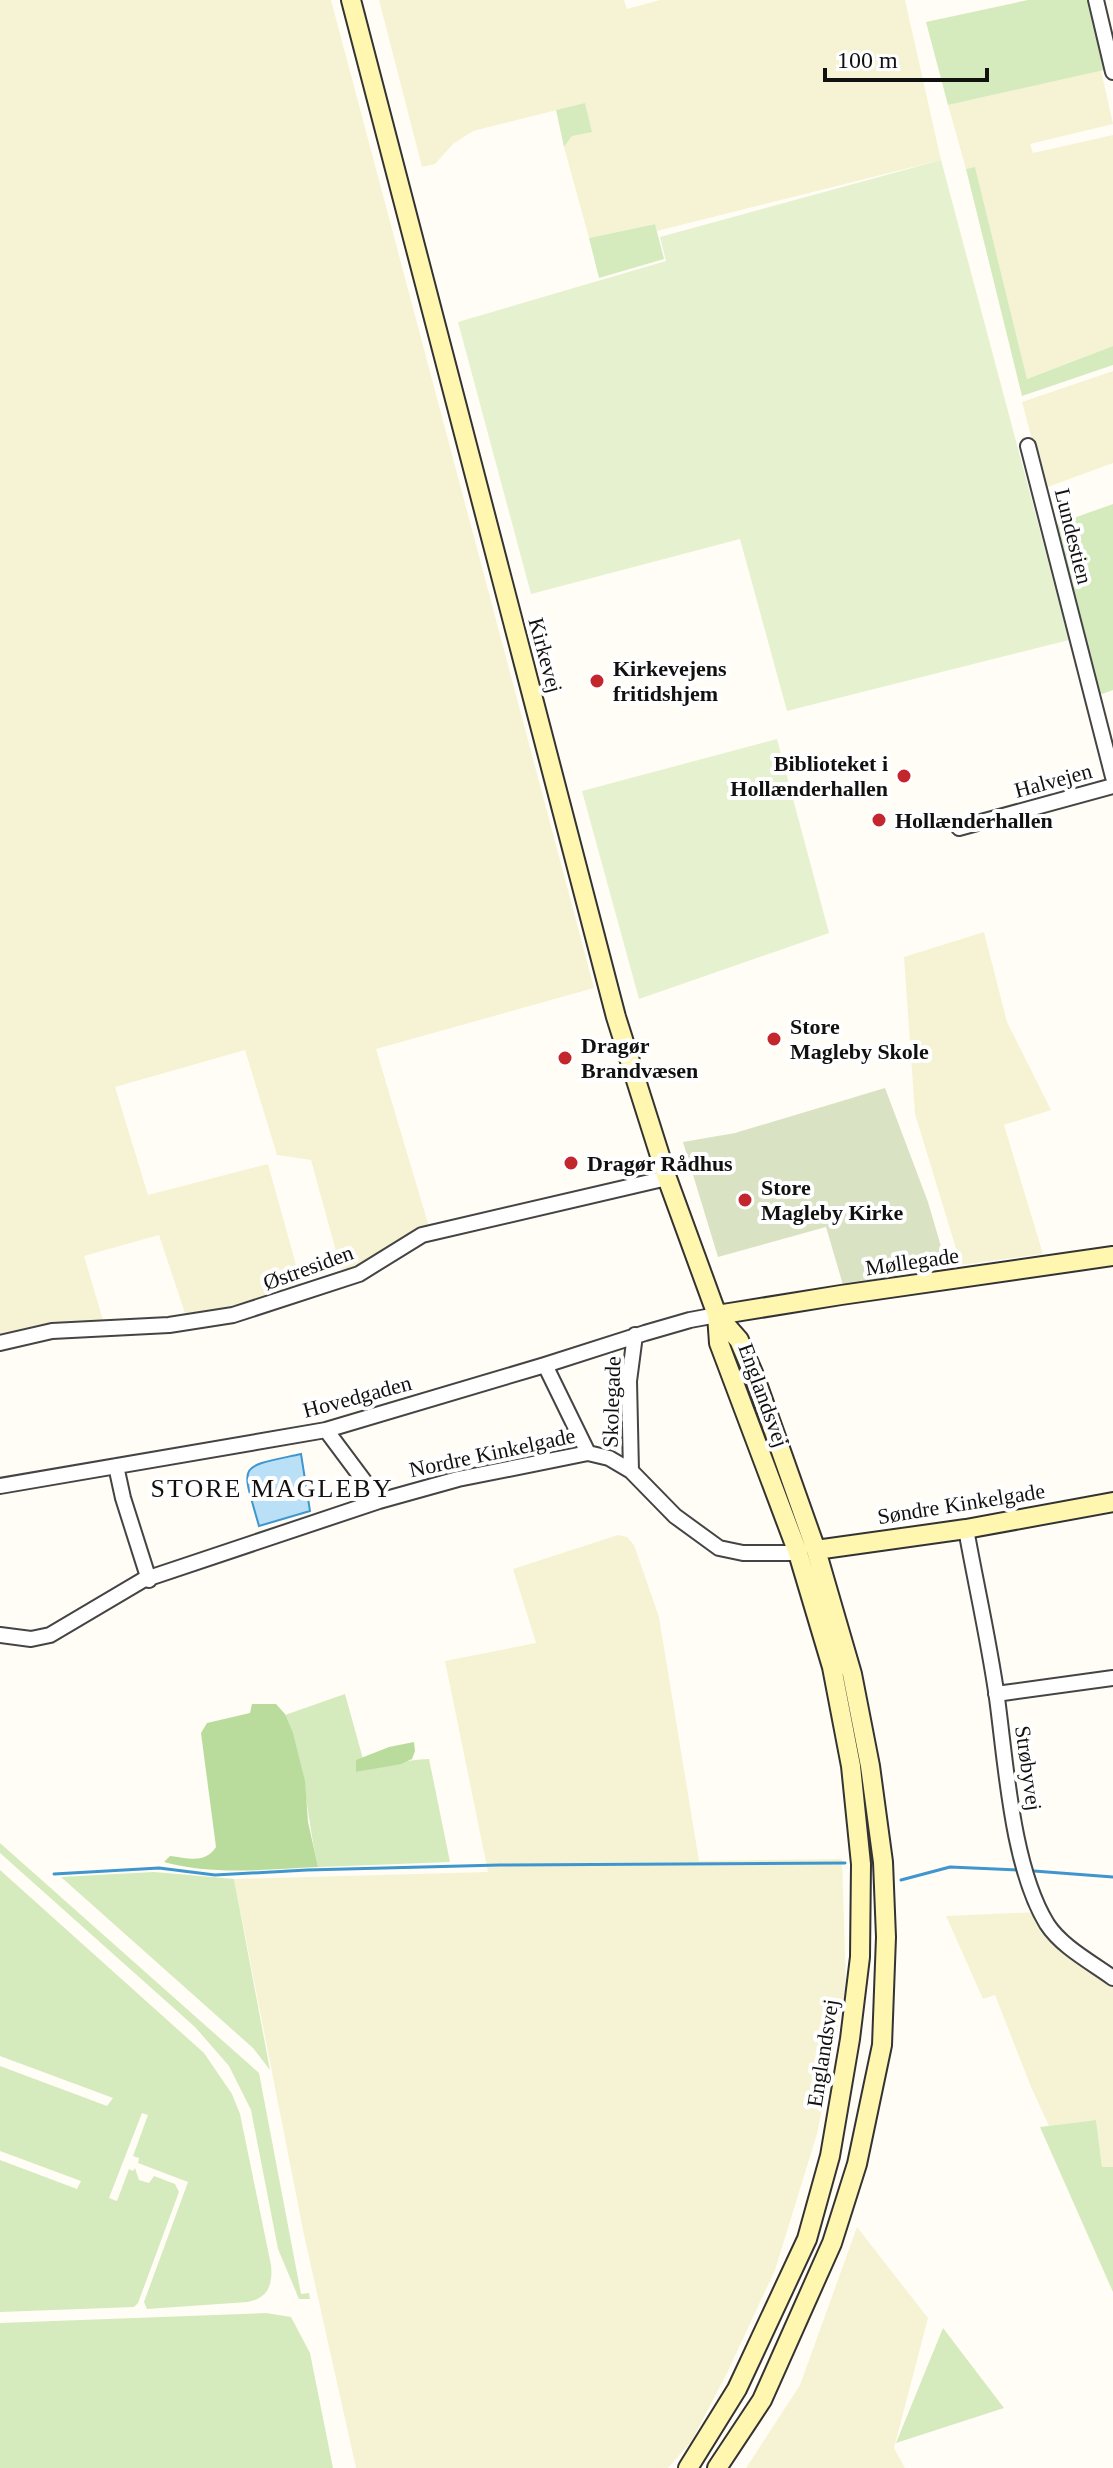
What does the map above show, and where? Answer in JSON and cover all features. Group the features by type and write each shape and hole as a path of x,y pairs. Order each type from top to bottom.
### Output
{"main road":[{"name":"Kirkevej","path":"351,0 616,1017 667,1178 717,1315"},
{"name":"Møllegade","path":"717,1315 1113,1256"},
{"name":"Englandsvej","path":"717,1315 719,1343 807,1552 852,1674 870,1766 881,1848 886,1937 882,2045 857,2164 832,2243 762,2400 717,2468"},
{"name":"Søndre Kinkelgade","path":"807,1552 966,1529 1113,1502"},
{"name":"Englandsvej","path":"688,2468 737,2389 807,2239 830,2156 860,1957 861,1864 851,1766 807,1552"}],"street":[{"path":"1096,0 1113,72"},
{"name":"Lundestien","path":"1028,446 1113,777"},
{"name":"Halvejen","path":"959,828 1113,786"},
{"name":"Østresiden","path":"0,1343 52,1331 169,1325 233,1315 359,1274 422,1235 667,1178"},
{"name":"Hovedgaden","path":"0,1486 326,1430 635,1335 717,1315"},
{"name":"Skolegade","path":"631,1471 629,1381 635,1335"},
{"path":"545,1365 588,1453"},
{"path":"326,1430 379,1501"},
{"name":"Nordre Kinkelgade","path":"0,1635 31,1639 50,1635 143,1580 379,1501 458,1479 588,1453 609,1458 631,1471 675,1516 719,1548 743,1553 807,1552"},
{"path":"116,1466 149,1580"},
{"name":"Strøbyvej","path":"966,1529 996,1694 1013,1821 1029,1878 1042,1914 1061,1940 1113,1978"},
{"path":"996,1694 1113,1678"}],"shaded area":[{"path":"0,0 331,0 594,988 376,1049 430,1230 343,1277 311,1160 277,1155 245,1050 115,1087 148,1195 268,1164 303,1290 250,1306 187,1319 159,1235 84,1256 103,1320 43,1327 0,1338"},
{"path":"379,0 624,0 627,9 660,0 905,0 941,160 657,231 654,224 589,238 564,147 572,136 585,103 473,131 453,144 435,164 422,167"},
{"path":"1101,70 1113,124 1030,144 1033,153 1113,135 1113,346 1027,379 975,168 966,169 948,105"},
{"path":"1113,371 1113,463 1045,488 1022,402"},
{"path":"984,932 1007,1022 1051,1110 1004,1125 1043,1254 961,1265 915,1114 904,957"},
{"path":"618,1535 627,1537 634,1545 659,1617 699,1861 842,1859 846,1986 817,2134 775,2270 691,2442 668,2468 356,2468 304,2235 234,1879 488,1872 445,1661 536,1643 513,1569"},
{"path":"1036,1912 1113,1984 1113,2167 1102,2167 1096,2120 1049,2126 995,1995 983,1999 946,1916"},
{"path":"857,2227 928,2318 894,2448 905,2468 746,2468 800,2385"}],"green space":[{"path":"1028,0 1088,0 1104,70 948,105 926,22"},
{"path":"585,103 592,132 572,136 564,147 556,110"},
{"path":"941,160 1069,640 787,711 740,539 531,594 458,322 666,261 660,237"},
{"path":"975,167 1027,379 1113,346 1113,365 1022,396 966,169"},
{"path":"655,224 664,259 599,278 589,238"},
{"path":"1113,504 1113,690 1096,696 1054,525"},
{"path":"777,739 829,933 639,999 582,791"},
{"path":"885,1088 928,1202 947,1267 843,1285 826,1227 718,1257 683,1142 735,1133"},
{"path":"345,1694 363,1759 356,1772 429,1759 450,1862 318,1867 302,1771 285,1715"},
{"path":"252,1704 276,1704 285,1714 293,1733 305,1781 308,1822 318,1867 221,1870 164,1862 170,1856 201,1858 216,1847 201,1733 207,1723 250,1713"},
{"path":"414,1742 412,1759 356,1772 356,1760 389,1747"},
{"path":"0,1843 259,2073 301,2294 309,2293 310,2299 299,2299 278,2249 251,2110 229,2066 195,2027 0,1853"},
{"path":"0,1870 204,2053 232,2094 240,2114 271,2265 270,2284 265,2294 248,2302 147,2309 144,2302 188,2182 138,2163 139,2158 133,2156 148,2115 142,2113 109,2198 117,2201 129,2169 133,2171 135,2168 139,2180 149,2183 154,2176 175,2184 179,2192 138,2303 134,2307 0,2312 0,2160 77,2189 81,2181 0,2151 0,2066 107,2106 113,2098 0,2056"},
{"path":"154,1872 234,1879 270,2070 253,2048 61,1877"},
{"path":"1096,2120 1102,2167 1113,2167 1113,2292 1040,2127"},
{"path":"266,2313 291,2317 310,2353 333,2468 0,2468 0,2323"},
{"path":"943,2328 1004,2408 896,2443"}],"water":[{"path":"301,1454 310,1511 259,1526 247,1479 249,1471 264,1462"}],"waterway":[{"path":"54,1874 159,1868 215,1875 500,1865 845,1863"},
{"path":"901,1880 950,1867 1019,1870"},
{"path":"1034,1871 1113,1877"}],"place":[{"name":"Kirkevejens fritidshjem","path":"597,681"},
{"name":"Biblioteket i Hollænderhallen","path":"904,776"},
{"name":"Hollænderhallen","path":"879,820"},
{"name":"Store Magleby Skole","path":"774,1039"},
{"name":"Dragør Brandvæsen","path":"565,1058"},
{"name":"Dragør Rådhus","path":"571,1163"},
{"name":"Store Magleby Kirke","path":"745,1200"}],"district":[{"name":"STORE MAGLEBY","path":"272,1488"}]}
